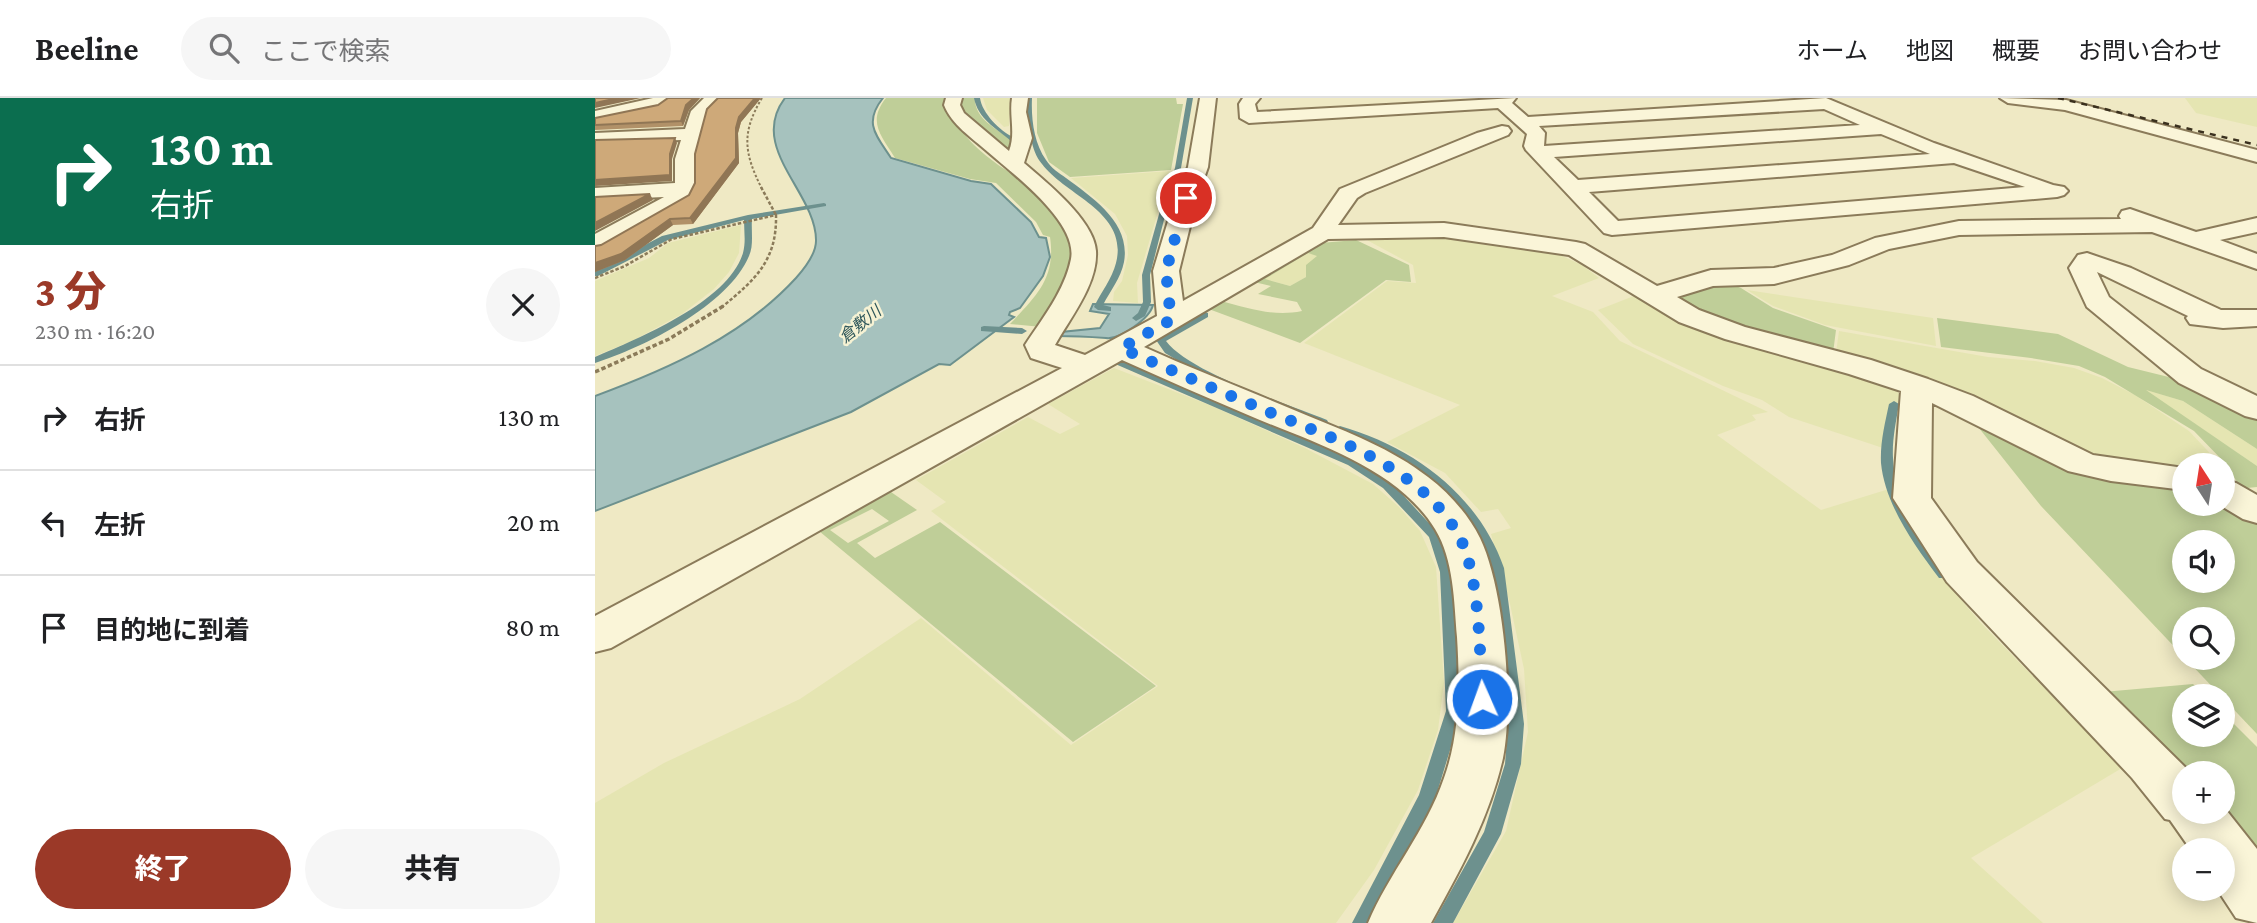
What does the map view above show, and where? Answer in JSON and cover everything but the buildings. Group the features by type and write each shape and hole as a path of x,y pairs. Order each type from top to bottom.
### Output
{"street":[{"path":"615,113 654,104 664,98"},
{"path":"954,98 952,105 957,116 1067,215 1081,236 1084,245 1075,282 1040,345 1042,352 1105,357 1340,442 1413,483 1440,508 1460,538 1471,573 1480,646 1483,725 1477,756 1448,832 1398,923"},
{"path":"1014,165 1023,139 1018,113 1020,98"},
{"path":"1171,320 1166,271 1186,198 1198,167 1208,98"},
{"path":"1252,98 1247,104 1249,118 1505,101 1536,133 1532,146 1612,228 2057,191"},
{"path":"2008,98 2066,105 2257,156"},
{"path":"1524,122 1820,101 1959,158 2257,262"},
{"path":"595,116 706,104"},
{"path":"685,189 678,159 706,104"},
{"path":"1539,152 1885,129"},
{"path":"1324,232 1325,223 1342,209 1348,194 1365,184 1430,161 1476,138 1502,131"},
{"path":"595,138 692,134"},
{"path":"1572,187 1959,158"},
{"path":"595,194 685,189"},
{"path":"595,244 674,201 685,189"},
{"path":"1653,296 1711,278 1775,276 1840,260 1883,243 1947,230 1989,226 2155,225"},
{"path":"2195,239 2257,225"},
{"path":"595,230 625,228"},
{"path":"595,636 1105,357 1324,232 1444,230 1576,250 1689,316 1735,333 1860,367 1917,386 1961,403 2081,463 2111,470 2172,478"},
{"path":"2223,320 2190,309 2107,267 2087,260 2081,268 2097,301 2190,376 2257,409"},
{"path":"2114,313 2223,320 2257,318"},
{"path":"1917,386 1912,498 1962,572 2172,789"},
{"path":"2235,498 2257,511"},
{"path":"2204,824 2257,898"}],"path":[{"path":"595,372 675,336 727,303 765,265 775,246 775,213 757,184 747,156 745,140 751,118 762,98"},
{"path":"595,278 625,266 672,239 775,213"}],"green space":[{"path":"886,98 948,98 961,129 971,142 997,164 1021,177 1070,223 1078,253 1042,327 1010,324 1036,295 1047,275 1050,264 1050,237 1043,235 1036,222 996,183 970,179 895,158 878,128 877,114"},
{"path":"959,98 975,98 982,118 1013,141 1015,156 959,111"},
{"path":"983,98 1010,98 1009,126 1004,127 987,110"},
{"path":"1037,98 1176,98 1177,104 1183,104 1171,170 1070,177 1049,162 1037,133"},
{"path":"2185,98 2257,98 2257,127 2196,113"},
{"path":"1170,171 1137,283 1138,303 1113,301 1114,292 1122,281 1128,255 1127,236 1115,214 1071,178"},
{"path":"741,225 739,253 729,272 714,289 682,314 632,341 595,356 595,281 649,258 668,243"},
{"path":"1447,238 1560,255 1582,265 1599,278 1552,296 1593,312 1620,341 1768,412 1752,415 1756,420 1717,435 1821,510 1889,489 1922,554 1980,622 2122,768 1971,858 2043,923 1453,923 1506,831 1528,732 1524,669 1491,534 1511,528 1498,509 1481,512 1445,473 1387,442 1460,405 1304,343 1387,281 1416,283 1413,265 1365,239"},
{"path":"1356,240 1409,265 1411,282 1386,280 1300,343 1206,308 1221,301 1271,312 1302,311 1297,302 1258,294 1271,286 1254,282 1320,243","holes":["1308,253 1317,256 1306,265 1306,277 1290,286 1265,279"]},
{"path":"1308,253 1318,255 1306,277 1290,286 1264,279"},
{"path":"1720,280 1741,288 1773,308 1836,330 1833,353 1716,320 1668,298"},
{"path":"1747,290 1933,318 1936,346 1825,325 1773,306"},
{"path":"1639,294 1895,387 1900,396 1899,403 1891,402 1883,448 1789,417 1762,400 1723,386 1633,344 1598,310"},
{"path":"1937,318 2058,334 2128,367 2189,382 2257,415 2257,449 2183,401 2146,390 2257,466 2257,487 2247,488 2235,479 2235,453 2215,453 2194,431 2105,377 2079,366 1941,347"},
{"path":"1839,331 1988,357 2074,368 2102,378 2135,395 2189,431 2210,453 2172,453 2172,465 2107,460 1836,353"},
{"path":"1114,368 1212,406 1305,448 1373,484 1399,507 1420,531 1436,567 1444,683 1438,730 1418,790 1374,870 1336,923 595,923 595,803 664,763 800,699 921,618 1071,745 1158,686 931,511 946,502 916,480 1028,417 1060,434 1080,424 1048,404"},
{"path":"2143,389 2183,401 2257,449 2257,466"},
{"path":"1971,418 2065,464 2172,481 2172,516 2235,516 2235,504 2257,518 2257,734 2235,711 2235,684 2210,684 2196,670 2235,670 2235,607 2172,607 2172,644 2041,506"},
{"path":"891,492 917,510 857,543 875,558 940,522 1156,686 1073,742 819,531","holes":["872,509 889,521 848,543 830,530"]},
{"path":"2172,686 2172,747 2235,747 2235,725 2257,747 2257,864 2231,824 2235,824 2235,761 2173,761 2103,692"}],"water":[{"name":"倉敷川","path":"785,98 883,98 873,122 877,136 891,158 971,181 991,184 1031,222 1039,237 1046,238 1050,257 1043,276 1020,308 1010,312 1009,315 1014,317 950,365 939,364 851,412 595,511 595,396 677,362 728,334 775,299 812,256 816,241 813,223 778,153 774,135 775,117"},
{"path":"1093,304 1153,305 1141,322 1119,336 1057,336 1061,332 1100,328 1109,314 1090,311"}],"waterway":[{"path":"977,98 985,117 1013,140 1028,139"},
{"path":"1029,98 1033,139 1044,163 1102,210 1117,232 1121,259 1098,307 1108,309"},
{"path":"1136,318 1142,314 1147,302 1146,275 1166,200 1178,168 1190,98"},
{"path":"748,217 824,205"},
{"path":"595,274 665,238 748,217"},
{"path":"595,360 657,332 718,293 733,277 746,254 748,217"},
{"path":"1205,315 1161,340 1168,350 1207,374 1323,422"},
{"path":"984,329 1022,331"},
{"path":"1116,361 1352,463 1387,485 1435,536 1447,572 1454,711 1427,796 1362,923"},
{"path":"1894,404 1887,454 1891,482 1910,525 1944,575"},
{"path":"1340,429 1397,452 1417,464 1462,504 1489,544 1497,568 1516,724 1513,764 1492,834 1443,923"}],"railway":[{"path":"2058,98 2257,145"}],"route":[{"path":"1186,198 1166,271 1171,320 1121,348 1340,442 1413,483 1440,508 1460,538 1471,573 1480,646 1482,699"}]}
